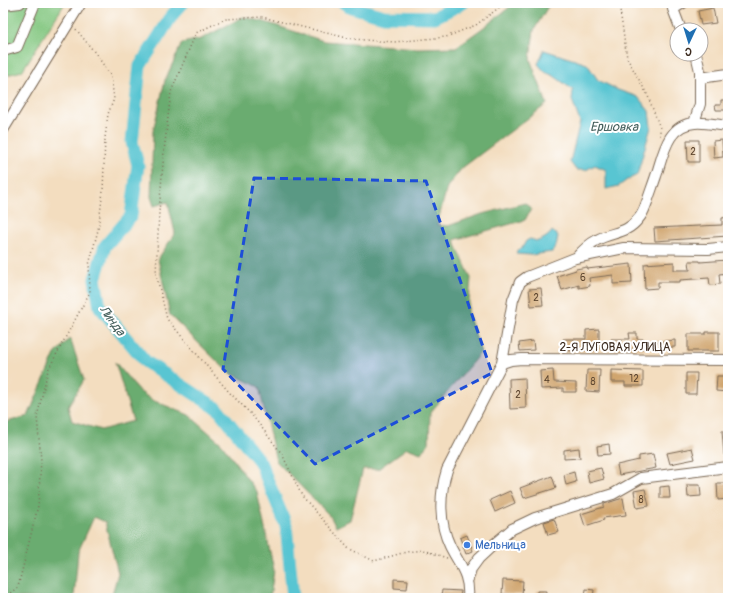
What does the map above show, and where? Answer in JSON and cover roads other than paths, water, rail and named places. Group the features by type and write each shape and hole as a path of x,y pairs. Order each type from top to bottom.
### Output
{"street":[{"path":"3,5 20,3"},
{"path":"3,51 17,47 35,3"},
{"path":"3,130 81,3"},
{"path":"678,22 673,9 683,3"},
{"path":"694,123 700,104 700,78 697,62"},
{"path":"700,78 728,74"},
{"path":"575,258 590,244 598,239 626,230 640,217 657,175 663,153 671,137 683,126 694,123 728,126"},
{"path":"468,579 444,531 442,518 443,481 447,470 502,363 513,300 520,282 527,277 575,258 624,248 708,249 728,247"},
{"name":"2-Я ЛУГОВАЯ УЛИЦА","path":"502,363 522,359 728,360"},
{"path":"468,598 468,579 471,569 479,558 512,529 535,518 613,494 641,478 728,467"}],"water":[{"name":"Ершовка","path":"544,50 587,64 598,80 618,90 638,97 649,111 651,127 637,175 619,186 606,189 606,170 595,165 586,170 576,170 570,162 580,122 572,100 573,90 554,76 545,72 538,64"},
{"path":"552,231 558,236 556,246 552,252 531,255 516,254 517,250 522,248 526,241 530,239 537,241 541,240"}],"waterway":[{"name":"Линда","path":"183,3 173,14 140,66 132,142 138,165 131,216 105,246 95,279 100,307 146,362 218,409 260,462 286,525 293,598"},
{"name":"Линда","path":"344,3 351,7 384,16 435,17 463,3"}],"place":[{"name":"Мельница","path":"467,545"}]}
